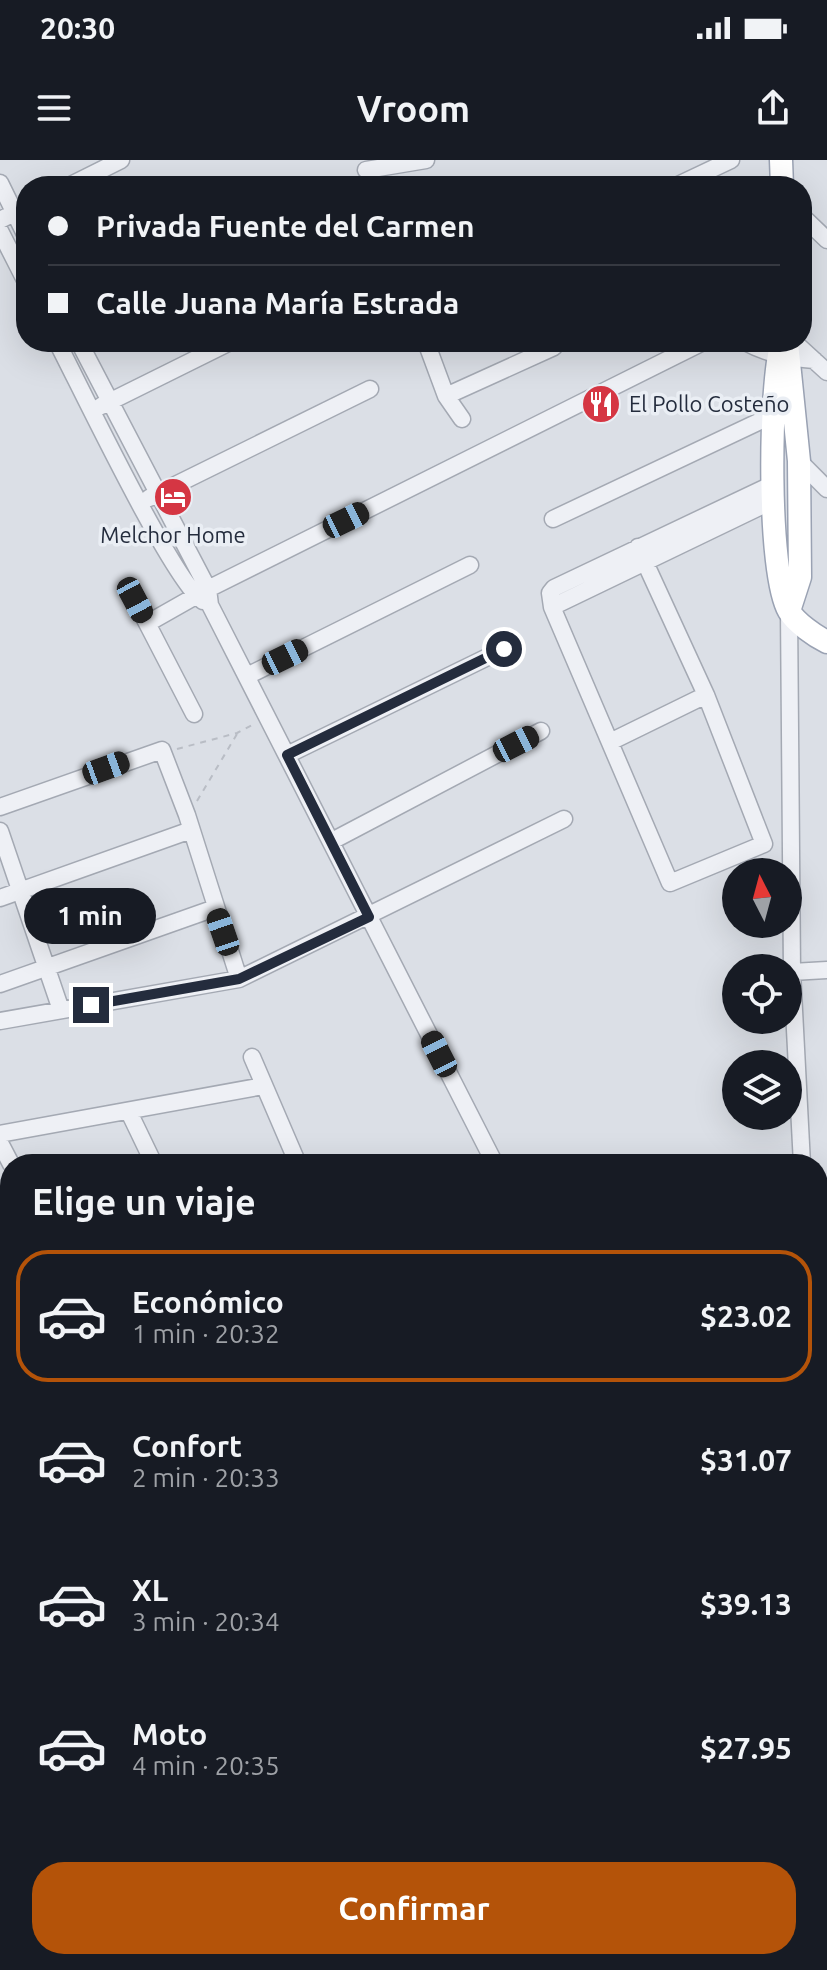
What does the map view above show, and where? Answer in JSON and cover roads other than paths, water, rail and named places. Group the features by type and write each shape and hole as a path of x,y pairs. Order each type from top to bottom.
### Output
{"main road":[{"path":"786,352 773,415 773,492 778,574 789,611 827,642"},
{"path":"787,352 799,461 800,577 789,611"}],"street":[{"path":"89,176 121,160"},
{"path":"366,172 426,160"},
{"path":"697,176 731,160"},
{"path":"0,183 14,214"},
{"path":"812,226 827,240"},
{"path":"0,231 16,262"},
{"path":"62,352 140,503 204,597"},
{"path":"84,352 204,597 332,841 490,1154"},
{"path":"93,411 210,352"},
{"path":"430,352 446,396 462,419"},
{"path":"446,396 543,352"},
{"path":"148,623 683,352"},
{"path":"796,352 814,360 827,372"},
{"path":"140,503 370,389"},
{"path":"553,519 773,415"},
{"path":"799,461 827,489"},
{"path":"642,555 706,695 764,844 670,883 552,607 642,555 773,492"},
{"path":"247,676 470,565"},
{"path":"135,600 194,714"},
{"path":"789,611 792,954"},
{"path":"287,755 504,649"},
{"path":"610,742 706,695"},
{"path":"332,841 541,731"},
{"path":"0,807 162,751 189,822 239,979"},
{"path":"0,1021 239,979 564,819"},
{"path":"0,898 189,822"},
{"path":"0,831 61,1010"},
{"path":"0,984 215,908"},
{"path":"802,971 827,970"},
{"path":"795,1034 801,1154"},
{"path":"252,1057 294,1154"},
{"path":"0,1134 263,1086"},
{"path":"129,1112 149,1154"}],"place":[{"name":"El Pollo Costeño","path":"601,404"},
{"name":"Melchor Home","path":"173,497"}]}
